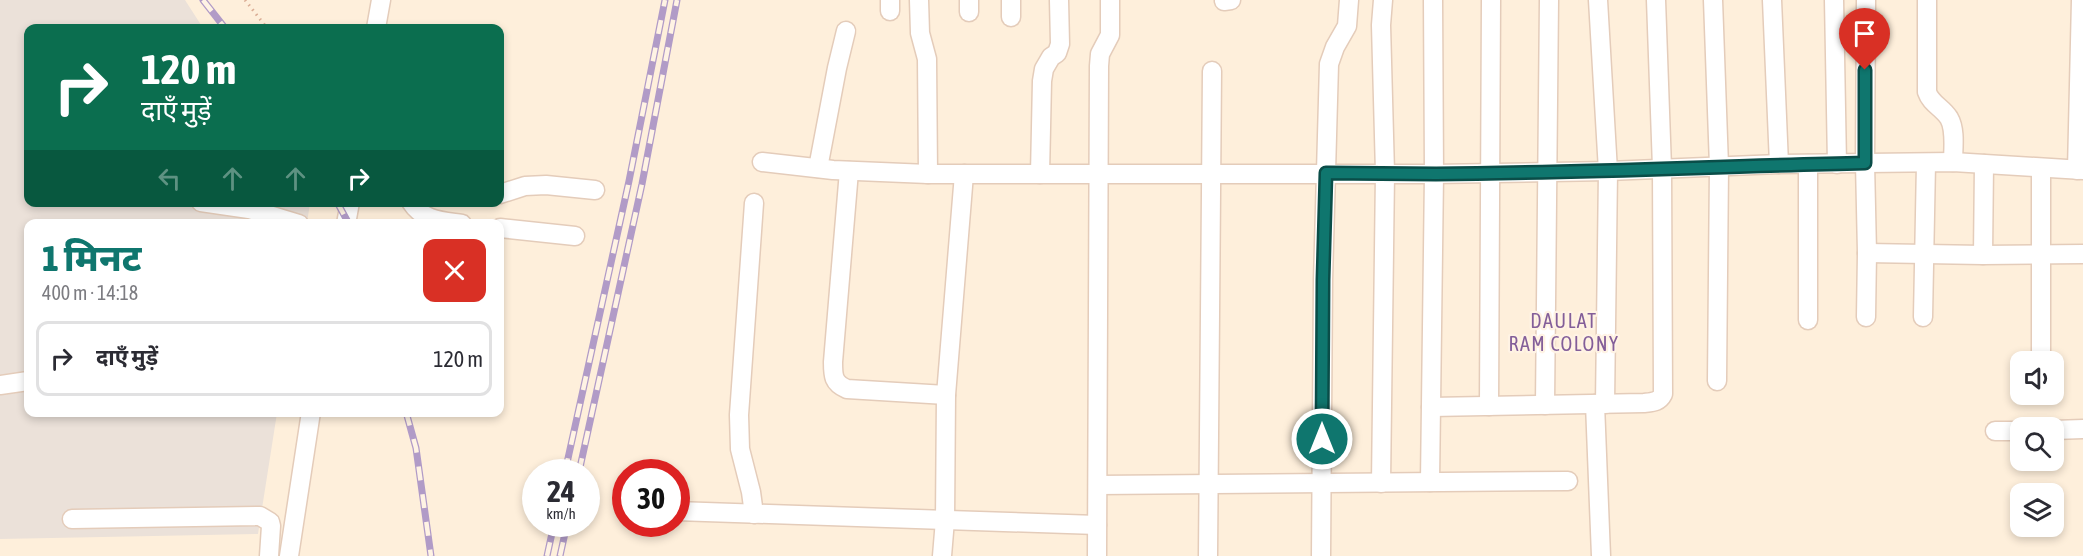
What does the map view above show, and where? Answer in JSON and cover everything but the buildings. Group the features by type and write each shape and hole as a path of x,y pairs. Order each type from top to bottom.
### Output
{"street":[{"path":"377,24 381,0"},
{"path":"919,0 920,33 927,59 928,174"},
{"path":"1040,174 1042,81 1044,69 1051,57 1057,53 1060,44 1059,0"},
{"path":"1097,556 1099,66 1100,54 1110,35 1110,0"},
{"path":"1224,1 1231,0"},
{"path":"1321,556 1323,280 1329,64 1335,47 1347,26 1349,0"},
{"path":"1381,483 1385,172 1381,25 1383,0"},
{"path":"1430,482 1434,174 1433,0"},
{"path":"1489,406 1491,0"},
{"path":"1545,405 1549,0"},
{"path":"1598,0 1608,171 1600,404 1601,556"},
{"path":"1431,407 1654,402 1663,394 1662,168 1656,0"},
{"path":"1713,0 1719,166 1717,381"},
{"path":"1772,0 1779,164"},
{"path":"1834,0 1837,164"},
{"path":"1866,0 1866,317"},
{"path":"1927,0 1927,92 1932,103 1949,119 1953,136 1953,162"},
{"path":"762,162 849,171 928,174 1385,172 1434,174 1926,162 2080,170 2081,0"},
{"path":"818,168 846,31"},
{"path":"1208,556 1212,71"},
{"path":"1923,317 1926,162"},
{"path":"1808,164 1808,320"},
{"path":"1983,164 1983,255"},
{"path":"2041,168 2041,351"},
{"path":"849,171 833,377 838,385 847,389 946,394"},
{"path":"942,556 945,520 946,394 964,174"},
{"path":"504,193 525,186 546,185 596,190"},
{"path":"754,203 740,415 740,449 754,514"},
{"path":"235,207 282,219"},
{"path":"414,207 418,213 430,219"},
{"path":"504,228 575,236"},
{"path":"1867,253 2083,254"},
{"path":"0,385 24,382"},
{"path":"289,556 307,417"},
{"path":"2064,430 2083,429"},
{"path":"1995,431 2010,430"},
{"path":"1098,485 1209,486 1568,480"},
{"path":"690,512 1097,525"},
{"path":"72,519 260,516 270,522 271,526 269,556"}],"path":[{"path":"245,0 264,24"}],"shaded area":[{"path":"0,0 185,0 200,24 24,24 24,207 309,207 308,219 24,219 24,417 276,417 258,534 0,539"}],"railway":[{"path":"203,0 222,24"},
{"path":"568,459 629,181 665,0"},
{"path":"582,459 642,184 677,0"},
{"path":"340,207 346,219"},
{"path":"407,417 416,448 431,556"},
{"path":"547,556 551,537"},
{"path":"560,556 564,537"}],"district":[{"name":"DAULAT RAM COLONY","path":"1564,332"}],"route":[{"path":"1322,439 1326,173 1608,171 1865,163 1865,70"}]}
